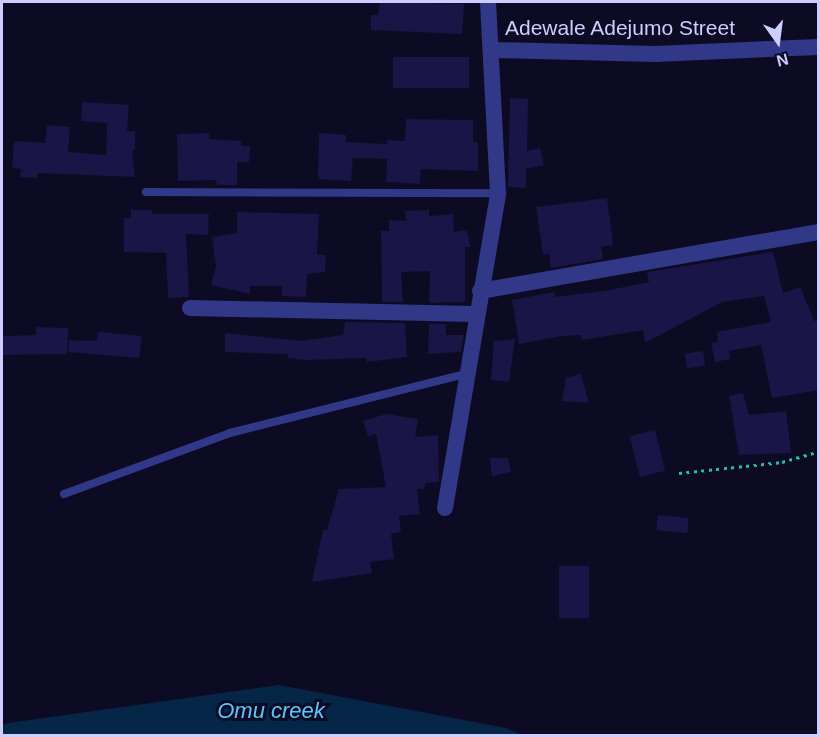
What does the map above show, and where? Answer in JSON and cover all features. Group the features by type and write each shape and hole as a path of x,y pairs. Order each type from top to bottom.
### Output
{"street":[{"path":"445,508 475,314 498,193 493,50 488,2"},
{"name":"Adewale Adejumo Street","path":"493,50 655,54 819,47"},
{"path":"480,291 819,232"},
{"path":"190,308 475,314"}],"lane":[{"path":"146,192 498,193"},
{"path":"64,494 230,433 465,374"}],"path":[{"path":"679,473 782,462 819,452"}],"water":[{"name":"Omu creek","path":"279,685 506,728 522,735 2,735 2,725 8,723"}],"building":[{"path":"380,2 464,4 462,34 371,30 371,15 378,15"},
{"path":"393,57 469,57 469,88 393,88"},
{"path":"510,98 528,99 527,151 540,148 544,165 526,169 526,188 508,187"},
{"path":"82,102 129,105 127,131 135,131 135,150 132,150 135,177 38,173 37,178 20,177 21,169 12,168 14,141 45,143 47,125 70,127 68,152 106,155 107,123 81,121"},
{"path":"406,119 473,120 473,142 478,142 478,171 421,169 420,184 386,182 387,159 353,158 351,181 318,179 319,133 346,135 346,142 387,144 388,140 405,141"},
{"path":"209,133 209,139 241,141 241,146 250,146 249,162 237,162 237,185 217,185 216,180 178,181 177,134"},
{"path":"607,198 613,245 601,247 603,259 551,268 549,254 543,254 536,207"},
{"path":"131,210 152,210 152,214 209,214 208,235 186,234 189,297 168,298 166,253 124,252 124,218 131,218"},
{"path":"429,210 429,216 453,214 454,232 467,230 470,247 465,247 465,302 429,303 430,271 401,272 403,302 382,302 381,231 389,231 389,220 406,221 405,211"},
{"path":"237,212 319,214 317,255 326,255 325,272 307,274 306,297 282,296 282,286 250,286 250,294 211,285 216,266 212,237 237,233"},
{"path":"773,252 783,293 800,287 814,321 819,320 819,390 772,398 761,345 729,351 730,359 715,362 711,343 718,342 717,332 771,322 764,296 722,302 645,343 643,330 582,340 581,335 561,336 519,344 512,300 554,292 555,297 604,291 649,282 647,272"},
{"path":"345,322 405,323 407,357 367,362 366,358 305,360 288,358 288,354 225,352 225,333 301,341 343,335"},
{"path":"429,324 446,324 446,335 464,335 461,352 428,354"},
{"path":"36,327 68,328 67,354 2,355 2,336 36,335"},
{"path":"98,332 142,336 139,358 68,352 69,340 97,341"},
{"path":"515,339 509,382 491,380 494,341"},
{"path":"703,351 705,366 687,368 685,354"},
{"path":"581,374 589,403 562,401 566,378"},
{"path":"743,393 749,415 786,411 791,453 739,455 729,396"},
{"path":"386,414 418,419 415,437 438,435 439,482 426,483 424,489 417,489 420,514 399,516 401,532 391,534 394,559 370,562 372,573 312,582 323,530 327,530 339,489 386,487 376,434 368,436 363,421"},
{"path":"655,430 665,471 640,477 630,436"},
{"path":"490,458 508,458 511,472 492,476"},
{"path":"658,515 689,518 687,533 656,530"},
{"path":"559,566 589,566 589,618 559,618"}]}
